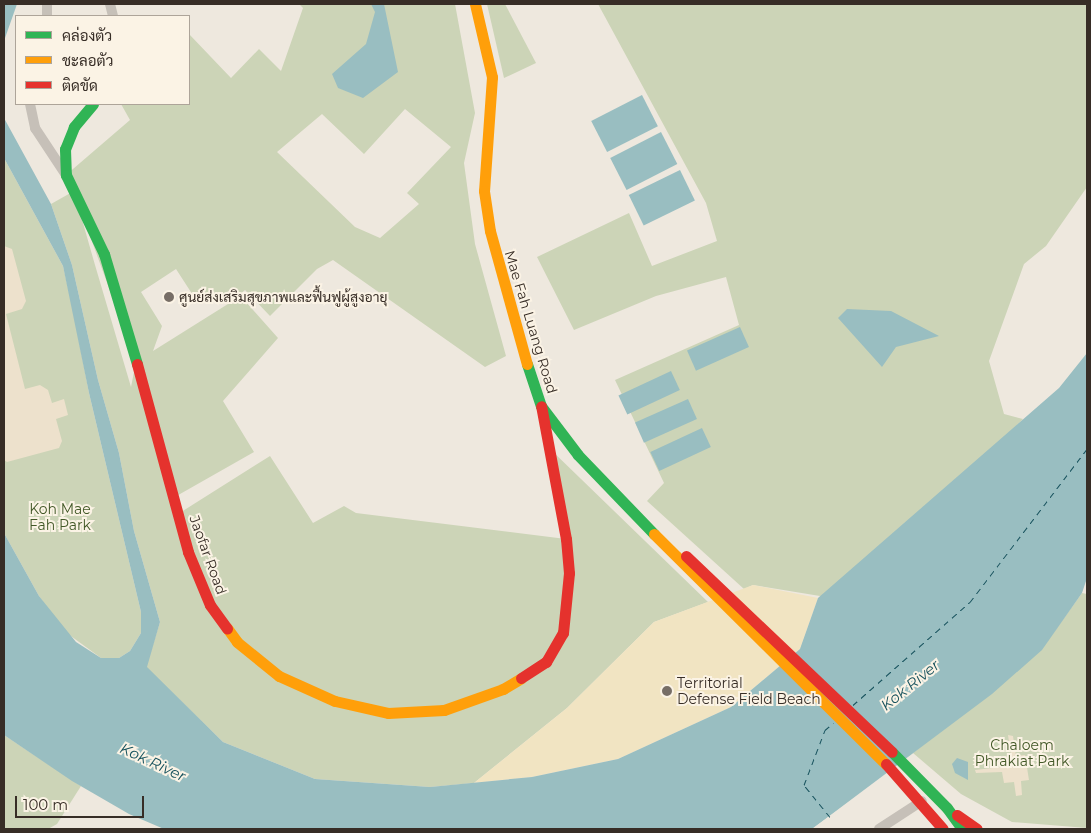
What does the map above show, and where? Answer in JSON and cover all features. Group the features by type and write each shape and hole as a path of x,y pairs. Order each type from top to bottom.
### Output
{"street":[{"name":"Mae Fah Luang Road","path":"474,4 492,77 484,191 490,231 513,323 541,406 578,455 644,522 704,578"},
{"path":"30,105 35,128 66,175"},
{"name":"Jaofar Road","path":"92,105 74,126 65,149 66,175 104,254 188,552 210,605 237,642 279,676 335,701 397,713 444,710 503,689 546,662 564,633 569,572 566,539 541,406"},
{"path":"704,578 912,771 948,808 977,829"},
{"path":"704,578 922,801 943,829"},
{"path":"879,829 922,801"},
{"path":"948,808 962,829"}],"green space":[{"path":"299,4 455,4 475,113 464,163 475,244 506,356 485,367 333,260 317,269 270,316 245,290 229,304 245,301 278,338 223,401 254,452 173,498 178,514 270,456 313,523 344,506 356,513 566,539 548,447 708,602 654,622 567,708 474,783 430,787 315,779 223,742 146,667 160,622 134,531 119,453 98,380 72,265 51,204 74,191 66,175 130,120 122,105 190,105 190,35 231,78 259,49 281,71 303,8","holes":["405,109 451,147 407,193 419,204 380,238 355,227 277,152 322,114 364,154","75,195 136,362 131,387 95,265","176,269 198,303 208,297 228,304 153,351 162,326 141,292"]},
{"path":"487,4 505,4 536,63 504,78"},
{"path":"598,4 1087,4 1087,187 1046,246 1024,264 989,361 1004,414 1023,419 800,649 820,596 753,585 744,589 647,501 664,483 615,380 739,325 726,277 656,296 574,330 537,257 629,213 652,266 717,241 706,203"},
{"name":"Koh Mae Fah Park","path":"4,158 63,266 89,393 141,612 141,633 130,651 119,658 101,658 64,631 39,596 4,533"},
{"name":"Chaloem Phrakiat Park","path":"1082,593 1087,594 1087,828 1012,822 961,794 913,753 1041,650"},
{"path":"4,735 81,786 57,824 48,829 4,829"}],"sand":[{"name":"Territorial Defense Field Beach","path":"753,585 818,598 800,649 731,707 618,759 532,777 474,783 567,708 654,622"}],"shaded area":[{"path":"4,246 12,249 26,301 22,309 6,314 25,389 40,385 48,390 52,403 64,399 68,415 56,419 62,441 59,448 7,462 4,460"},
{"path":"1008,735 1013,736 1016,756 1025,755 1029,780 1021,781 1022,795 1016,796 1014,782 1004,783 1002,772 976,773 975,770 1001,767 1000,757 1011,756"}],"water":[{"path":"4,4 17,4 4,41"},
{"path":"371,4 384,4 398,72 363,98 338,88 332,74 366,44 375,12"},
{"path":"642,95 658,126 607,152 591,121"},
{"name":"Kok River","path":"4,118 51,204 72,265 98,380 119,453 134,531 160,622 147,667 223,742 315,779 430,787 532,777 618,759 731,707 800,649 818,598 1059,388 1087,353 1087,578 1082,593 1042,650 992,694 812,829 164,829 129,814 72,781 4,735 4,533 39,596 76,642 101,658 119,658 130,651 141,633 141,612 89,393 63,266 4,158"},
{"path":"661,132 677,164 627,190 610,158"},
{"path":"680,170 695,201 644,226 629,195"},
{"path":"847,309 891,311 939,336 896,347 882,367 838,318"},
{"path":"740,327 749,347 696,371 687,351"},
{"path":"671,371 680,390 627,415 618,396"},
{"path":"688,399 697,419 644,443 635,423"},
{"path":"702,428 711,447 659,471 650,452"},
{"path":"957,758 968,762 968,780 955,773 952,764"}],"pier":[{"path":"885,776 864,796 817,829 812,829"}],"ferry route":[{"path":"853,705 970,602 1087,449"},
{"path":"830,817 804,785 825,730 833,723"}],"traffic: fast":[{"path":"92,105 74,127 65,149 66,175 104,254 137,364"},
{"path":"527,364 541,406 578,455 654,534"},
{"path":"892,752 947,808 962,829"}],"traffic: slow":[{"path":"475,4 492,77 484,191 490,231 527,364"},
{"path":"654,534 886,764"},
{"path":"227,628 237,642 279,676 335,701 388,713 444,710 503,689 521,678"}],"traffic: jam":[{"path":"137,364 188,552 210,605 227,628"},
{"path":"521,678 546,662 563,633 569,573 566,539 541,406"},
{"path":"686,556 892,752"},
{"path":"886,764 943,829"},
{"path":"957,815 977,829"}],"place":[{"name":"ศูนย์ส่งเสริมสุขภาพและฟื้นฟูผู้สูงอายุ","path":"169,297"},
{"name":"Territorial Defense Field Beach","path":"667,691"}]}
